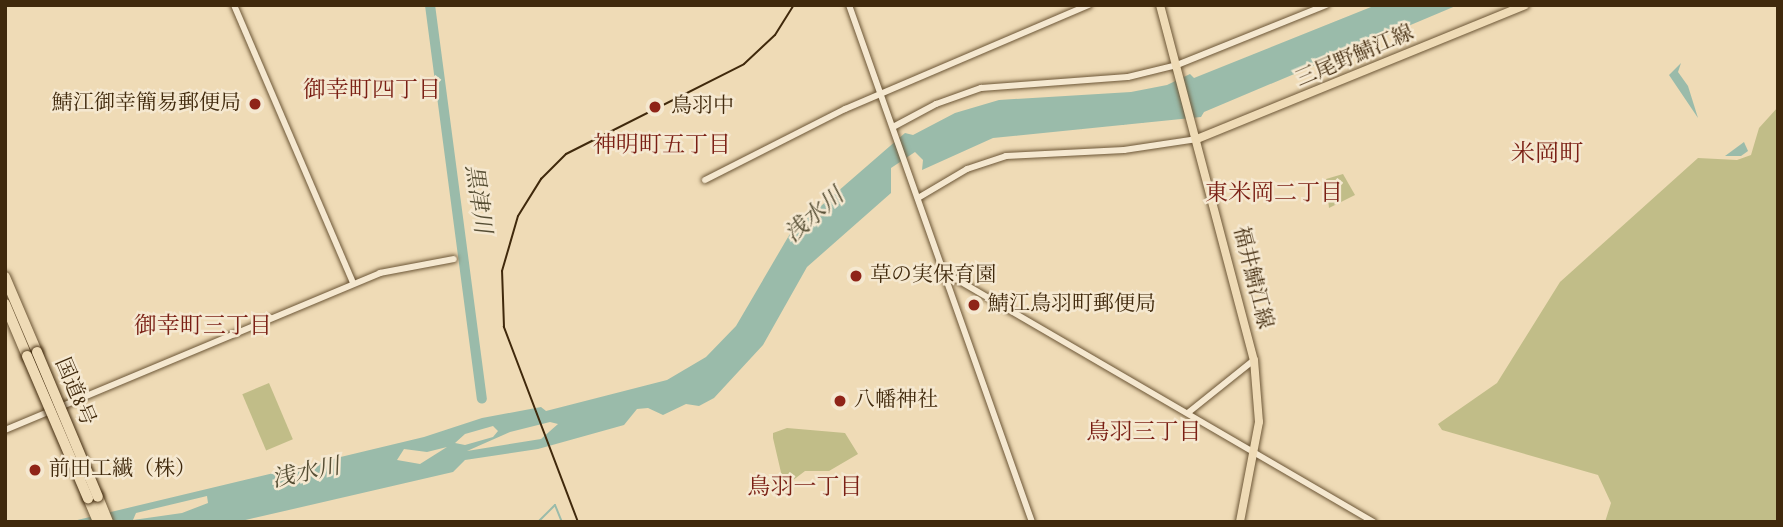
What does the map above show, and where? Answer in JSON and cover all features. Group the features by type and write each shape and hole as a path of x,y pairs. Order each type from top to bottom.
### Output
{"highway":[{"name":"国道8号","path":"5,277 98,522"},
{"name":"国道8号","path":"5,304 32,354 108,522"}],"main road":[{"name":"福井鯖江線","path":"1160,5 1254,360 1259,422 1240,522"},
{"name":"三尾野鯖江線","path":"1196,134 1525,5"}],"street":[{"path":"234,5 353,283"},
{"path":"849,5 1032,522"},
{"path":"705,180 880,94 1089,5"},
{"path":"893,127 936,104 981,88 1128,77 1178,70 1326,5"},
{"path":"917,195 967,169 1006,156 1124,150 1196,134"},
{"path":"5,430 380,272 454,258"},
{"path":"944,272 1255,450 1374,522"},
{"path":"1189,412 1254,360"}],"shaded area":[{"path":"1778,107 1778,522 1605,522 1611,503 1598,475 1442,430 1438,424 1497,383 1560,282 1698,158 1737,160 1751,155 1759,128"},
{"path":"1343,174 1355,195 1329,208 1326,179"},
{"path":"269,383 293,439 266,450 242,394"},
{"path":"787,428 845,433 858,454 829,471 805,471 788,484 783,481 773,438 773,433"}],"water":[{"name":"浅水川","path":"1376,5 1458,5 1204,112 1201,117 993,138 922,170 923,160 915,152 891,168 891,193 807,267 763,345 714,398 699,406 686,404 663,415 648,408 637,409 624,425 538,449 465,460 453,472 237,522 69,522 424,437 482,418 541,407 546,411 667,380 706,357 736,326 791,232 905,133 913,135 955,113 999,100 1131,92 1167,85 1190,74 1194,78","holes":["550,422 558,424 541,439 467,451 510,432","493,426 498,431 493,437 465,445 455,443 465,434","447,447 420,464 397,460 404,449 427,452","207,496 208,503 182,513 133,520 136,513"]},
{"path":"1681,63 1678,72 1688,86 1698,118 1669,75"},
{"path":"1744,142 1748,151 1741,156 1725,156"}],"waterway":[{"name":"黒津川","path":"430,5 482,399"},
{"path":"538,522 555,505 562,522"}],"tram line":[{"path":"578,522 504,327 502,271 518,216 541,179 566,154 744,64 775,35 794,5"}],"place":[{"name":"鯖江御幸簡易郵便局","path":"255,104"},
{"name":"鳥羽中","path":"655,107"},
{"name":"草の実保育園","path":"856,276"},
{"name":"鯖江鳥羽町郵便局","path":"974,305"},
{"name":"八幡神社","path":"840,401"},
{"name":"前田工繊（株）","path":"35,470"}],"district":[{"name":"御幸町四丁目","path":"372,91"},
{"name":"神明町五丁目","path":"662,146"},
{"name":"米岡町","path":"1547,155"},
{"name":"東米岡二丁目","path":"1274,194"},
{"name":"御幸町三丁目","path":"203,327"},
{"name":"鳥羽三丁目","path":"1144,433"},
{"name":"鳥羽一丁目","path":"805,488"}]}
